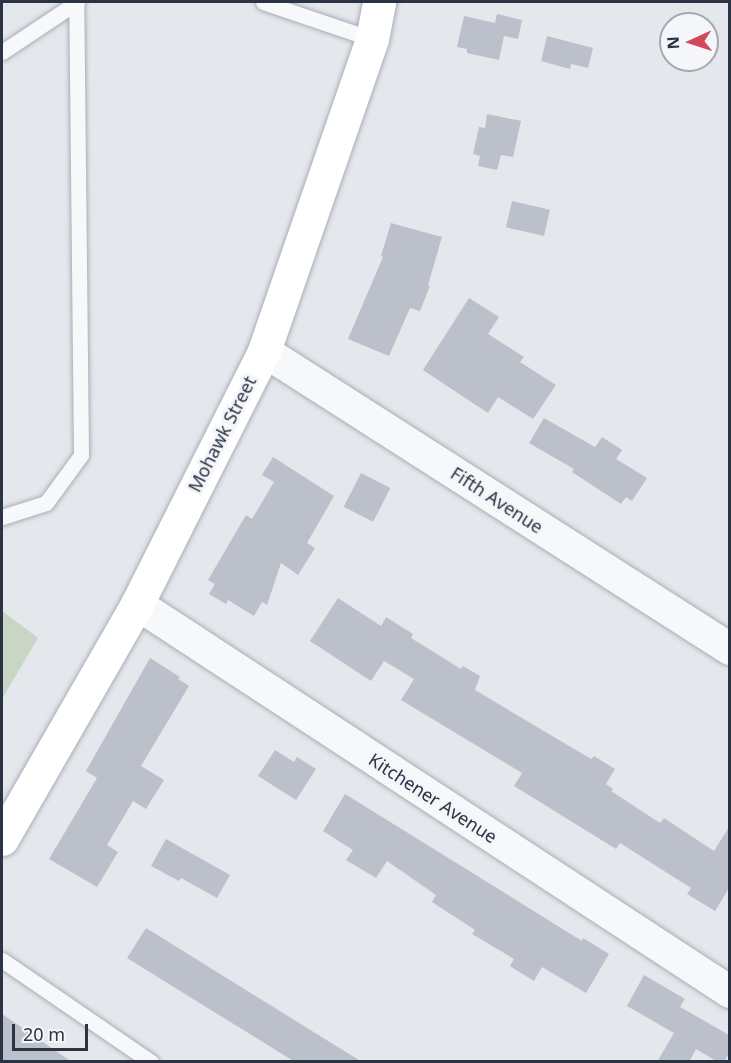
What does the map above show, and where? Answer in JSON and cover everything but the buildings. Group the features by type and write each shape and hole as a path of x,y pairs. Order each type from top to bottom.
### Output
{"street":[{"name":"Mohawk Street","path":"2,839 137,604 264,351 372,39 379,2"},
{"name":"Fifth Avenue","path":"264,351 729,649"},
{"name":"Kitchener Avenue","path":"137,604 729,992"}],"lane":[{"path":"2,52 77,2"},
{"path":"2,517 46,503 81,455 77,2"},
{"path":"263,2 372,39"},
{"path":"2,960 151,1062"}],"green space":[{"path":"2,611 38,638 2,699"}]}
